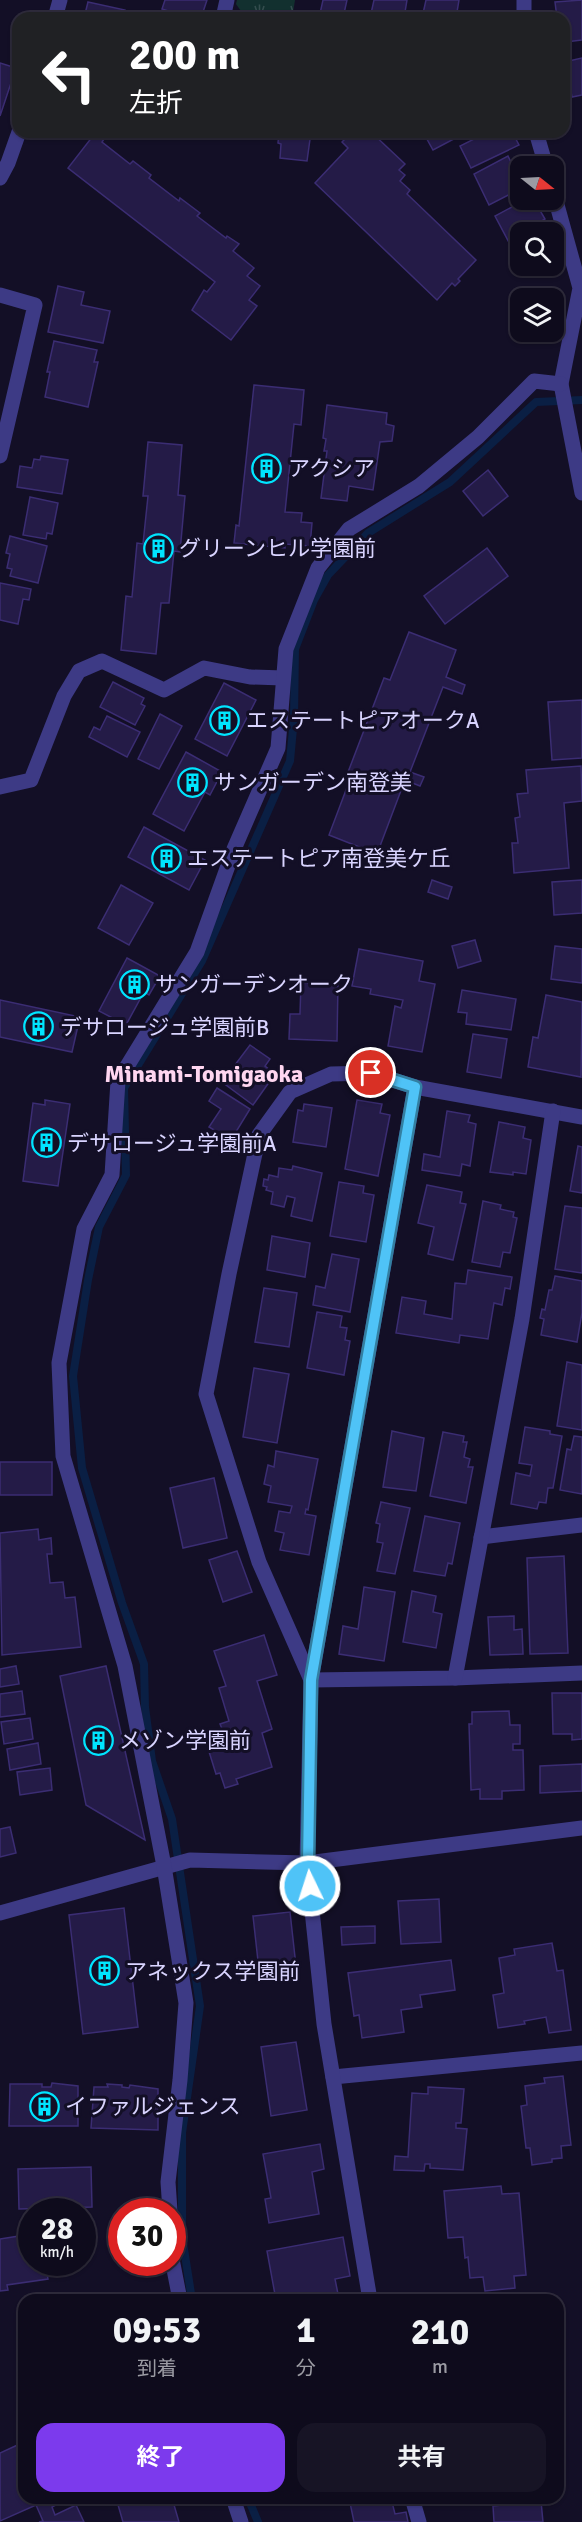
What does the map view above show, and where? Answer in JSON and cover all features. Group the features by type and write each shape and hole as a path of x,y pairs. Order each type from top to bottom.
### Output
{"street":[{"path":"0,178 4,161 16,138"},
{"path":"538,138 543,156"},
{"path":"559,210 581,287 561,384 582,493"},
{"path":"0,295 35,305 0,456"},
{"path":"169,2198 168,2182 186,2003 166,1866 125,1666 63,1456 59,1363 84,1229 111,1175 118,1082 197,952 234,849 278,748 286,649 318,568 350,529 419,486 478,437 534,381 561,384"},
{"path":"0,787 31,780 64,696 79,671 102,661 164,690 204,668 250,676 284,678"},
{"path":"311,1680 259,1562 206,1394 259,1135 290,1092 332,1074 371,1073 415,1087 582,1117"},
{"path":"369,2294 324,2024 308,1863 311,1680 415,1087"},
{"path":"455,1678 522,1319 553,1111"},
{"path":"481,1537 582,1525"},
{"path":"311,1680 582,1673"},
{"path":"0,1913 190,1860 308,1863 582,1828"},
{"path":"333,2077 582,2053"},
{"path":"175,2276 179,2294"},
{"path":"235,2504 241,2522"},
{"path":"414,2504 418,2522"}],"green space":[{"path":"237,0 295,0 293,12 242,12 236,4"}],"building":[{"path":"165,0 207,0 203,12 171,12 162,9"},
{"path":"323,0 347,0 344,12 320,12"},
{"path":"374,0 407,0 405,12 371,12"},
{"path":"426,0 459,0 457,12 423,12"},
{"path":"582,0 582,40 570,42 570,12 556,12 555,2"},
{"path":"88,2 125,10 125,12 86,12"},
{"path":"582,58 582,95 572,97 570,92 570,61"},
{"path":"0,63 12,67 12,80 0,116"},
{"path":"91,138 103,138 102,142 130,164 133,161 151,175 149,178 179,201 180,198 200,213 197,216 226,238 227,236 239,244 233,251 254,268 247,276 260,286 249,300 257,306 231,340 192,310 204,290 207,292 215,282 68,168"},
{"path":"278,138 310,138 307,161 280,158 281,144 278,143"},
{"path":"346,138 377,138 405,164 399,170 405,175 400,181 410,190 407,194 476,260 458,279 460,281 455,286 452,283 437,300 315,183 348,148 342,142"},
{"path":"426,138 456,138 433,150"},
{"path":"476,138 515,138 519,145 471,168 460,146"},
{"path":"508,156 510,194 489,205 474,174"},
{"path":"510,208 510,210 540,210 545,219 540,222 510,222 510,244 495,216"},
{"path":"58,286 84,292 81,305 110,311 103,343 48,332"},
{"path":"54,341 97,350 94,362 98,362 88,407 45,397 50,372 47,372"},
{"name":"アクシア","path":"254,385 304,390 301,425 294,424 285,512 302,513 301,522 312,523 310,546 285,544 285,548 234,543 236,525 239,526"},
{"name":"アクシア","path":"327,405 387,413 386,424 394,426 392,441 380,442 373,490 349,486 347,501 321,498 327,451 324,451 326,439 323,438"},
{"name":"グリーンヒル学園前","path":"148,442 182,445 178,495 185,496 180,552 174,551 169,603 161,603 156,654 121,650 126,596 132,597 137,543 143,544 148,496 143,496"},
{"path":"41,456 68,460 62,494 17,487 20,466 32,468 34,459 40,460"},
{"path":"488,470 508,496 483,516 463,491"},
{"path":"30,497 58,503 52,534 47,533 46,539 23,535"},
{"path":"10,536 47,546 38,583 10,576 12,569 7,568 10,554 6,553"},
{"path":"487,548 508,576 445,624 424,596"},
{"path":"0,583 31,589 29,600 23,599 18,624 0,620"},
{"path":"409,632 456,650 446,677 465,685 462,694 443,687 410,772 424,777 420,786 405,780 377,854 329,835 349,782 345,780 384,678 390,680"},
{"path":"113,682 144,698 141,704 145,706 135,725 100,707"},
{"name":"エステートピアオークA","path":"224,683 256,700 227,756 195,739"},
{"path":"582,700 582,758 552,760 548,702"},
{"path":"160,714 182,726 159,769 138,759"},
{"path":"107,716 140,732 127,757 89,737 94,727 100,730"},
{"name":"サンガーデン南登美","path":"186,752 222,772 210,795 205,792 184,831 153,814"},
{"path":"581,766 582,801 564,803 569,868 514,873 512,843 518,843 515,818 520,817 517,794 528,793 526,770"},
{"name":"エステートピア南登美ケ丘","path":"144,827 205,860 189,890 128,857"},
{"path":"432,880 452,887 448,899 428,892"},
{"path":"582,880 582,913 554,915 552,882"},
{"path":"121,885 153,903 129,945 98,928"},
{"path":"475,940 481,961 458,968 452,946"},
{"path":"555,946 582,949 582,983 551,979"},
{"path":"359,949 423,961 419,981 435,984 422,1052 388,1046 395,1006 401,1008 403,1000 370,994 371,989 352,986"},
{"name":"サンガーデンオーク","path":"127,958 160,976 149,995 144,992 126,1025 99,1011"},
{"path":"301,983 338,984 337,1041 289,1039 290,1014 300,1014"},
{"path":"462,990 516,999 511,1030 466,1024 467,1013 458,1012"},
{"path":"546,995 582,1002 581,1077 528,1067 533,1037 538,1038"},
{"name":"デサロージュ学園前B","path":"0,1000 80,1017 72,1052 0,1037"},
{"path":"473,1034 507,1039 501,1078 467,1072"},
{"path":"250,1045 270,1059 265,1066 275,1074 253,1105 222,1082"},
{"path":"217,1088 250,1109 231,1140 209,1127 221,1109 209,1101"},
{"name":"デサロージュ学園前A","path":"45,1100 70,1104 58,1186 23,1181 33,1103 45,1105"},
{"path":"357,1100 382,1104 380,1113 390,1115 378,1176 345,1169"},
{"path":"304,1104 332,1108 326,1147 293,1142 298,1110 303,1111"},
{"path":"447,1111 470,1115 468,1122 476,1124 470,1166 462,1164 460,1176 422,1170 424,1154 440,1157"},
{"path":"499,1122 525,1127 523,1138 531,1140 526,1174 490,1172"},
{"path":"578,1146 582,1147 582,1193 570,1191"},
{"path":"293,1166 322,1173 312,1221 291,1216 295,1198 287,1196 284,1207 271,1204 273,1192 266,1190 267,1187 263,1186 264,1179 268,1180 269,1175 278,1177 279,1168 292,1170"},
{"path":"339,1182 364,1186 363,1193 374,1195 366,1242 330,1236"},
{"path":"427,1185 462,1192 460,1203 466,1204 453,1260 428,1254 434,1227 418,1223"},
{"path":"483,1201 501,1205 500,1209 514,1212 513,1217 517,1218 510,1253 503,1252 500,1267 472,1262"},
{"path":"565,1206 582,1208 582,1273 555,1269"},
{"path":"272,1236 310,1243 305,1277 267,1270"},
{"path":"332,1254 359,1259 350,1312 313,1305 316,1286 325,1288"},
{"path":"468,1270 512,1277 510,1289 505,1288 502,1305 494,1303 488,1339 460,1335 459,1343 396,1333 402,1297 426,1301 424,1314 452,1319 455,1283 466,1284"},
{"path":"555,1276 582,1281 582,1313 577,1342 541,1335 544,1319 540,1318 542,1309 545,1310 549,1290 552,1290"},
{"path":"264,1288 297,1293 289,1347 255,1342"},
{"path":"317,1312 342,1316 340,1327 347,1328 345,1340 350,1341 344,1375 307,1368"},
{"path":"567,1362 582,1365 582,1430 557,1426"},
{"path":"254,1368 289,1374 277,1443 243,1437"},
{"path":"525,1427 550,1431 550,1434 562,1436 553,1488 548,1488 546,1503 539,1502 537,1509 511,1504 516,1473 530,1476 532,1465 519,1463"},
{"path":"392,1431 424,1438 416,1491 383,1487"},
{"path":"443,1432 464,1436 463,1442 467,1442 464,1457 470,1459 468,1467 473,1467 466,1503 430,1496"},
{"path":"574,1436 582,1437 582,1494 560,1490 567,1449 571,1450"},
{"path":"276,1451 318,1459 308,1510 306,1509 305,1514 316,1516 309,1555 280,1550 284,1533 275,1531 279,1511 290,1513 292,1506 268,1502 271,1486 264,1484 268,1465 274,1467"},
{"path":"0,1462 52,1462 52,1495 0,1495"},
{"path":"214,1478 227,1538 183,1548 170,1488"},
{"path":"381,1502 410,1508 395,1574 377,1571 383,1543 377,1542 380,1524 376,1523"},
{"path":"425,1516 460,1523 452,1564 448,1563 445,1576 414,1571"},
{"path":"38,1529 39,1540 51,1538 52,1554 47,1554 50,1583 63,1582 65,1598 75,1597 81,1647 2,1655 0,1533"},
{"path":"237,1551 252,1592 223,1602 209,1560"},
{"path":"564,1556 568,1653 530,1654 527,1558"},
{"path":"364,1587 395,1592 384,1661 339,1654 343,1626 358,1629"},
{"path":"412,1591 436,1596 433,1612 442,1614 436,1648 403,1642"},
{"path":"514,1616 514,1630 522,1629 523,1654 490,1655 488,1617"},
{"path":"264,1635 277,1675 257,1681 272,1729 262,1733 272,1767 236,1779 238,1784 225,1788 220,1773 216,1774 206,1742 225,1736 220,1724 229,1721 219,1688 226,1686 214,1651"},
{"path":"16,1666 19,1684 0,1687 0,1669"},
{"name":"メゾン学園前","path":"106,1666 145,1840 86,1805 60,1676"},
{"path":"22,1691 25,1714 0,1717 0,1694"},
{"path":"552,1693 582,1693 582,1739 572,1740 572,1734 553,1734"},
{"path":"509,1711 510,1725 520,1725 520,1744 513,1744 513,1750 523,1750 524,1790 502,1791 502,1799 480,1799 480,1789 471,1790 469,1724 472,1724 472,1712"},
{"path":"30,1718 33,1739 4,1744 1,1722"},
{"path":"38,1743 41,1764 10,1770 7,1749"},
{"path":"582,1764 582,1791 540,1793 540,1766"},
{"path":"50,1768 52,1790 20,1795 17,1772"},
{"path":"10,1827 16,1853 0,1857 0,1829"},
{"path":"439,1899 441,1942 401,1944 398,1901"},
{"name":"アネックス学園前","path":"124,1908 138,2027 83,2034 69,1915"},
{"path":"290,1912 297,1975 260,1979 253,1916"},
{"path":"375,1926 375,1943 342,1945 341,1927"},
{"path":"552,1943 557,1971 563,1970 571,2030 549,2033 546,2017 524,2021 525,2024 498,2028 493,1995 504,1993 499,1958 515,1955 514,1949"},
{"path":"451,1960 455,1990 420,1995 422,2007 401,2010 404,2032 362,2038 359,2015 354,2016 348,1973"},
{"path":"296,2042 307,2110 271,2116 261,2047"},
{"path":"563,2076 571,2145 561,2146 562,2158 532,2165 530,2148 526,2148 521,2106 527,2105 525,2086 545,2083 544,2078"},
{"name":"イファルジェンス","path":"52,2083 78,2086 78,2126 9,2126 10,2084 42,2084 42,2087 51,2087"},
{"name":"イファルジェンス","path":"107,2084 129,2088 130,2085 158,2089 158,2130 91,2128 94,2087 108,2087"},
{"path":"428,2087 464,2089 461,2123 456,2123 456,2128 467,2129 463,2170 430,2168 430,2164 425,2164 424,2171 394,2170 395,2156 408,2157 412,2093 428,2094"},
{"path":"320,2144 324,2169 312,2172 319,2214 269,2223 265,2199 271,2198 263,2154"},
{"path":"91,2167 92,2198 19,2198 18,2169"},
{"path":"501,2186 502,2194 519,2193 526,2275 514,2276 515,2288 485,2291 483,2277 470,2278 463,2237 448,2238 444,2191"},
{"path":"18,2236 18,2276 47,2276 48,2279 7,2285 8,2290 0,2291 0,2239"},
{"path":"343,2237 350,2276 335,2279 338,2294 275,2294 267,2251"},
{"path":"18,2445 18,2504 56,2504 52,2507 55,2515 76,2505 84,2522 39,2522 43,2521 36,2505 0,2521 0,2453"},
{"path":"118,2504 174,2504 179,2522 123,2522"},
{"path":"350,2504 392,2504 395,2514 406,2512 408,2522 354,2522"},
{"path":"541,2504 543,2522 494,2522 493,2506"}],"waterway":[{"path":"191,2294 182,2236 182,2133 200,2006 172,1819 152,1761 145,1707 144,1664 122,1603 82,1468 73,1376 99,1227 126,1175 124,1088 202,961 290,761 294,718 295,649 314,600 328,575 368,533 450,482 536,402 582,400"},
{"path":"250,2504 258,2522"}],"place":[{"name":"アクシア","path":"267,468"},
{"name":"グリーンヒル学園前","path":"158,548"},
{"name":"エステートピアオークA","path":"225,720"},
{"name":"サンガーデン南登美","path":"193,782"},
{"name":"エステートピア南登美ケ丘","path":"166,858"},
{"name":"サンガーデンオーク","path":"134,984"},
{"name":"デサロージュ学園前B","path":"39,1027"},
{"name":"デサロージュ学園前A","path":"46,1143"},
{"name":"メゾン学園前","path":"98,1740"},
{"name":"アネックス学園前","path":"104,1971"},
{"name":"イファルジェンス","path":"44,2106"}],"district":[{"name":"Minami-Tomigaoka","path":"204,1074"}],"route":[{"path":"310,1886 308,1863 311,1680 415,1087 371,1073"}]}
